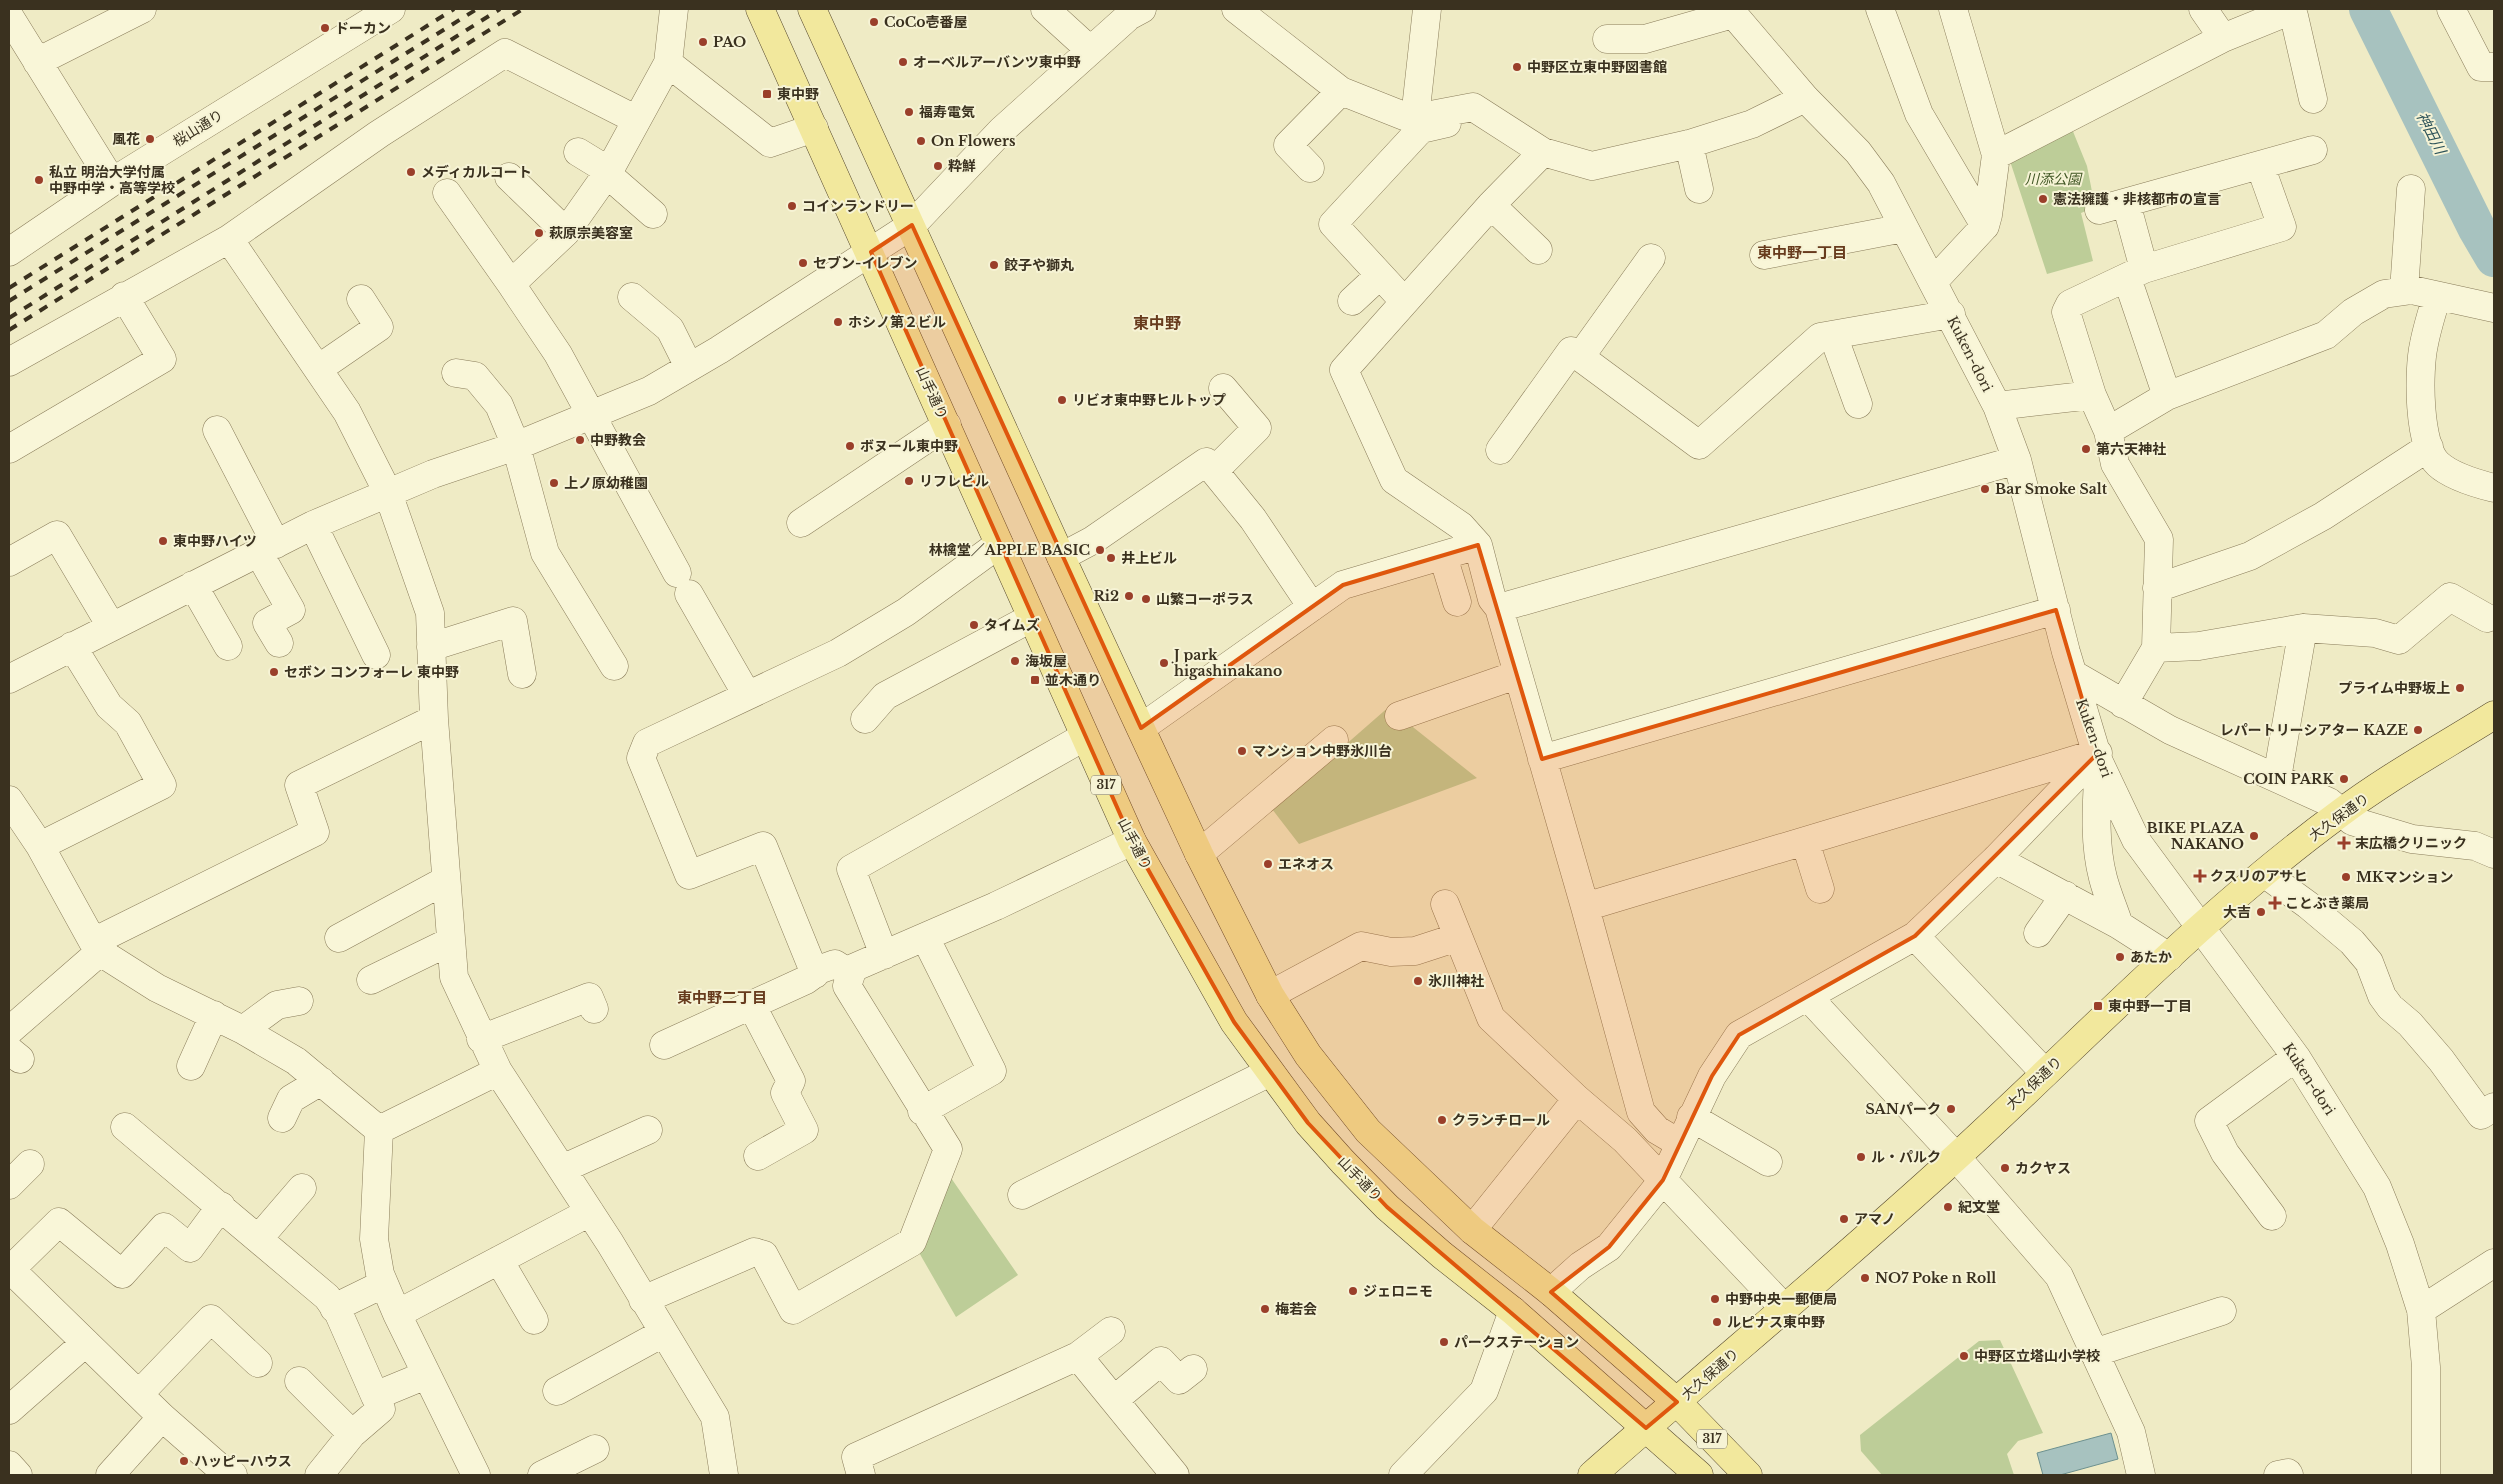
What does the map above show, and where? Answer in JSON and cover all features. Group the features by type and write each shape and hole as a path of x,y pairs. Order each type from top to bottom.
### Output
{"main road":[{"name":"山手通り","path":"760,9 1132,841 1234,1022 1320,1136 1387,1207 1442,1255 1513,1311 1699,1475"},
{"name":"317","path":"812,9 912,225 1061,557 1199,854 1270,995 1308,1055 1368,1130 1472,1230 1551,1292 1676,1402 1748,1475"},
{"name":"大久保通り","path":"1592,1475 1785,1310 1956,1157 2169,956 2264,873 2340,812 2494,715"}],"street":[{"path":"37,62 142,9"},
{"name":"桜山通り","path":"9,252 112,182 391,9"},
{"path":"511,284 566,232 608,173 668,63 674,9"},
{"path":"1045,9 1090,50"},
{"path":"9,679 313,525 433,474 516,446 649,391 844,270 912,225 1002,130 1129,16 1142,9"},
{"path":"1236,9 1341,91 1404,116 1415,118 1473,107 1543,152 1592,166 1689,144 1752,124 1804,98"},
{"path":"1415,118 1428,9"},
{"path":"1880,9 1919,114 1985,226"},
{"path":"1933,282 1985,226 1996,155 1953,9"},
{"path":"2204,9 2223,38"},
{"path":"2451,9 2481,67 2494,66"},
{"path":"1996,155 2223,38 2286,11 2294,16 2313,99"},
{"path":"1607,39 1645,39 1731,12"},
{"name":"Kuken-dori","path":"1731,12 1804,98 1858,152 1881,183 1951,314 1996,406 2017,460 2073,674 2099,757 2136,840 2296,1057 2377,1187 2400,1244 2421,1310 2426,1367 2426,1475"},
{"path":"9,16 112,182"},
{"path":"9,362 229,239 378,134 505,52 637,120"},
{"path":"668,63 770,142 814,128"},
{"path":"1310,168 1288,145 1341,91"},
{"path":"1404,301 1333,224 1421,129 1460,122 1477,124 1498,132 1506,128"},
{"path":"1689,144 1699,189"},
{"path":"2099,210 2313,150"},
{"path":"578,152 608,173 653,214"},
{"path":"1543,152 1491,205 1344,370 1394,480 1461,526 1478,546 1492,599 1498,608 1585,907 1641,1112 1657,1130 1679,1143"},
{"path":"2124,704 2156,648 2159,539 2115,464 2108,431 2092,395 2066,312 2070,304 2136,273 2282,227 2260,165"},
{"path":"509,177 566,232"},
{"path":"2404,291 2411,189"},
{"path":"448,193 558,354 683,584 747,695"},
{"path":"2126,203 2136,273 2167,396"},
{"path":"1491,205 1538,250"},
{"path":"1764,255 1904,228"},
{"path":"229,239 347,412 388,493 430,613 434,719 454,977 498,1071 590,1212 715,1417 724,1475"},
{"path":"1580,357 1651,258"},
{"path":"1352,301 1380,275"},
{"path":"2108,431 2167,396 2326,335 2353,312 2384,294 2412,290 2494,308"},
{"path":"9,449 162,359 124,296"},
{"path":"2437,296 2424,345 2421,368 2424,431 2437,464 2474,483 2494,488"},
{"path":"632,297 670,330 689,367"},
{"path":"318,369 379,327 360,299"},
{"path":"1500,450 1571,351 1699,445 1820,337 1951,314"},
{"path":"1833,335 1858,404"},
{"path":"456,373 475,376 499,405 516,446 545,553 614,666"},
{"path":"1214,470 1257,428 1223,388"},
{"path":"1996,406 2092,395"},
{"path":"801,523 947,425"},
{"path":"217,430 268,549 291,610 267,622 278,643"},
{"path":"2157,588 2250,556 2323,516 2429,447"},
{"path":"1498,608 2017,460"},
{"path":"1061,557 1093,540 1206,462 1253,519 1312,607"},
{"path":"313,525 376,655"},
{"path":"9,562 57,535 111,626"},
{"path":"815,974 763,846 689,875 641,758 647,743 838,653 906,612 999,544"},
{"path":"1141,728 1343,585 1478,546"},
{"path":"1443,556 1458,602"},
{"path":"193,585 228,646"},
{"path":"2156,648 2199,646 2303,628 2375,633 2399,640 2450,597 2492,615"},
{"path":"1542,759 2056,610"},
{"path":"865,719 884,696 1031,618"},
{"path":"431,647 514,621 522,674"},
{"path":"2277,778 2303,628"},
{"path":"40,846 162,785 128,723 109,706 72,646"},
{"path":"2073,674 2170,730 2329,802 2352,821 2412,839 2475,846 2494,854"},
{"path":"1399,716 1516,675"},
{"path":"9,1031 98,946 315,832 298,785 434,719"},
{"path":"884,955 851,869 1084,737"},
{"path":"1199,854 1334,740"},
{"path":"1585,907 1805,841 2099,757"},
{"path":"1551,1292 1580,1266 1609,1247 1663,1180 1691,1117 1712,1076 1739,1035 1808,997 1847,972 1915,936 2099,757"},
{"path":"2099,757 2096,801 2098,852 2103,878 2119,925"},
{"path":"9,800 40,846 98,946 108,957 157,988 243,1030 296,1061 379,1130"},
{"path":"643,1300 754,1252 764,1256 793,1310 912,1242 948,1148 922,1111 847,986 853,968 925,937 1132,841"},
{"path":"1805,841 1820,889"},
{"path":"1996,858 2119,925 2169,956"},
{"path":"2264,873 2308,905 2352,942 2369,962 2382,996 2390,1007 2417,1031 2441,1060 2481,1115 2494,1106"},
{"path":"339,938 446,880"},
{"path":"2038,933 2065,896"},
{"path":"1445,904 1491,1018 1577,1099 1625,1140 1785,1310"},
{"path":"1915,936 2045,1073"},
{"path":"922,1111 992,1071 925,937"},
{"path":"1270,995 1361,946 1392,952 1415,951 1458,937"},
{"path":"371,980 451,941"},
{"path":"664,1045 806,980 835,964 851,974"},
{"path":"482,1039 588,997 594,1009"},
{"path":"1808,997 1956,1157 2059,1276 2131,1432 2141,1475"},
{"path":"243,1030 277,1005 299,1001"},
{"path":"751,1004 791,1081 785,1093 804,1130 758,1156"},
{"path":"191,1066 214,1015"},
{"path":"2272,1216 2225,1153 2209,1121 2296,1057"},
{"path":"379,1130 498,1071"},
{"path":"1022,1195 1270,1072"},
{"path":"282,1118 291,1099 321,1081"},
{"path":"1472,1230 1577,1099"},
{"path":"1691,1117 1768,1162"},
{"path":"126,1127 259,1238 314,1286 334,1308 381,1409 352,1434 319,1475"},
{"path":"379,1130 374,1238 376,1259 383,1284 476,1475"},
{"path":"562,1169 648,1130"},
{"path":"9,1185 30,1164"},
{"path":"259,1238 302,1188"},
{"path":"221,1206 190,1248 164,1227 122,1274 59,1222 9,1269 162,1416 219,1467 233,1475"},
{"path":"397,1314 590,1212"},
{"path":"2421,1310 2494,1262"},
{"path":"494,1263 512,1303"},
{"path":"494,1263 534,1320"},
{"path":"334,1308 383,1284"},
{"path":"1403,1475 1484,1391 1513,1311"},
{"path":"2094,1353 2222,1311"},
{"path":"139,1394 210,1318 258,1363"},
{"path":"861,1475 856,1457 1078,1356 1111,1331"},
{"path":"557,1391 663,1334"},
{"path":"9,1410 85,1343"},
{"path":"1078,1356 1175,1475"},
{"path":"1114,1400 1161,1361 1179,1380 1193,1369"},
{"path":"375,1396 426,1375"},
{"path":"299,1380 352,1434"},
{"path":"110,1475 162,1416"},
{"path":"542,1475 595,1449"},
{"path":"9,1466 18,1475"},
{"path":"2278,1475 2288,1473 2288,1475"}],"highlighted area":[{"path":"912,225 1141,728 1343,585 1478,545 1542,759 2056,610 2098,753 1915,936 1739,1035 1712,1076 1663,1180 1609,1247 1551,1292 1677,1402 1646,1428 1387,1207 1308,1123 1234,1022 1132,841 871,252"}],"green space":[{"name":"川添公園","path":"2072,129 2087,166 2095,207 2081,213 2093,261 2047,274 2010,161"},
{"path":"1391,705 1399,716 1477,778 1299,844 1272,809"},
{"path":"949,1175 1018,1275 956,1317 917,1249"},
{"path":"2000,1340 2043,1433 2018,1441 2007,1454 2014,1475 1882,1475 1861,1451 1860,1435 1979,1341"}],"water":[{"path":"2111,1433 2118,1459 2060,1475 2043,1475 2037,1453"}],"waterway":[{"name":"神田川","path":"2368,9 2477,229 2494,258"}],"railway":[{"path":"9,288 454,9"},
{"path":"9,301 477,9"},
{"path":"9,318 500,9"},
{"path":"9,330 523,9"}],"place":[{"name":"CoCo壱番屋","path":"874,22"},
{"name":"ドーカン","path":"325,28"},
{"name":"PAO","path":"703,42"},
{"name":"オーベルアーバンツ東中野","path":"903,62"},
{"name":"中野区立東中野図書館","path":"1517,67"},
{"name":"東中野","path":"767,94"},
{"name":"福寿電気","path":"909,112"},
{"name":"風花","path":"150,139"},
{"name":"On Flowers","path":"921,141"},
{"name":"粋鮮","path":"938,166"},
{"name":"メディカルコート","path":"411,172"},
{"name":"私立 明治大学付属 中野中学・高等学校","path":"39,180"},
{"name":"憲法擁護・非核都市の宣言","path":"2043,199"},
{"name":"コインランドリー","path":"792,206"},
{"name":"萩原宗美容室","path":"539,233"},
{"name":"セブン-イレブン","path":"803,263"},
{"name":"餃子や獅丸","path":"994,265"},
{"name":"ホシノ第２ビル","path":"838,322"},
{"name":"リビオ東中野ヒルトップ","path":"1062,400"},
{"name":"中野教会","path":"580,440"},
{"name":"ボヌール東中野","path":"850,446"},
{"name":"第六天神社","path":"2086,449"},
{"name":"リフレビル","path":"909,481"},
{"name":"上ノ原幼稚園","path":"554,483"},
{"name":"Bar Smoke Salt","path":"1985,489"},
{"name":"東中野ハイツ","path":"163,541"},
{"name":"林檎堂／APPLE BASIC","path":"1100,550"},
{"name":"井上ビル","path":"1111,558"},
{"name":"Ri2","path":"1129,596"},
{"name":"山繁コーポラス","path":"1146,599"},
{"name":"タイムズ","path":"974,625"},
{"name":"海坂屋","path":"1015,661"},
{"name":"J park higashinakano","path":"1164,663"},
{"name":"セボン コンフォーレ 東中野","path":"274,672"},
{"name":"並木通り","path":"1035,680"},
{"name":"プライム中野坂上","path":"2460,688"},
{"name":"レパートリーシアター KAZE","path":"2418,730"},
{"name":"マンション中野氷川台","path":"1242,751"},
{"name":"COIN PARK","path":"2344,779"},
{"name":"BIKE PLAZA NAKANO","path":"2254,836"},
{"name":"末広橋クリニック","path":"2344,843"},
{"name":"エネオス","path":"1268,864"},
{"name":"クスリのアサヒ","path":"2200,876"},
{"name":"MKマンション","path":"2346,877"},
{"name":"ことぶき薬局","path":"2275,903"},
{"name":"大吉","path":"2261,912"},
{"name":"あたか","path":"2120,957"},
{"name":"氷川神社","path":"1418,981"},
{"name":"東中野一丁目","path":"2098,1006"},
{"name":"SANパーク","path":"1951,1109"},
{"name":"クランチロール","path":"1442,1120"},
{"name":"ル・パルク","path":"1861,1157"},
{"name":"カクヤス","path":"2005,1168"},
{"name":"紀文堂","path":"1948,1207"},
{"name":"アマノ","path":"1844,1219"},
{"name":"NO7 Poke n Roll","path":"1865,1278"},
{"name":"ジェロニモ","path":"1353,1291"},
{"name":"中野中央一郵便局","path":"1715,1299"},
{"name":"梅若会","path":"1265,1309"},
{"name":"ルピナス東中野","path":"1717,1322"},
{"name":"パークステーション","path":"1444,1342"},
{"name":"中野区立塔山小学校","path":"1964,1356"},
{"name":"ハッピーハウス","path":"184,1461"}],"district":[{"name":"東中野一丁目","path":"1802,253"},
{"name":"東中野","path":"1157,323"},
{"name":"東中野二丁目","path":"722,998"}]}
